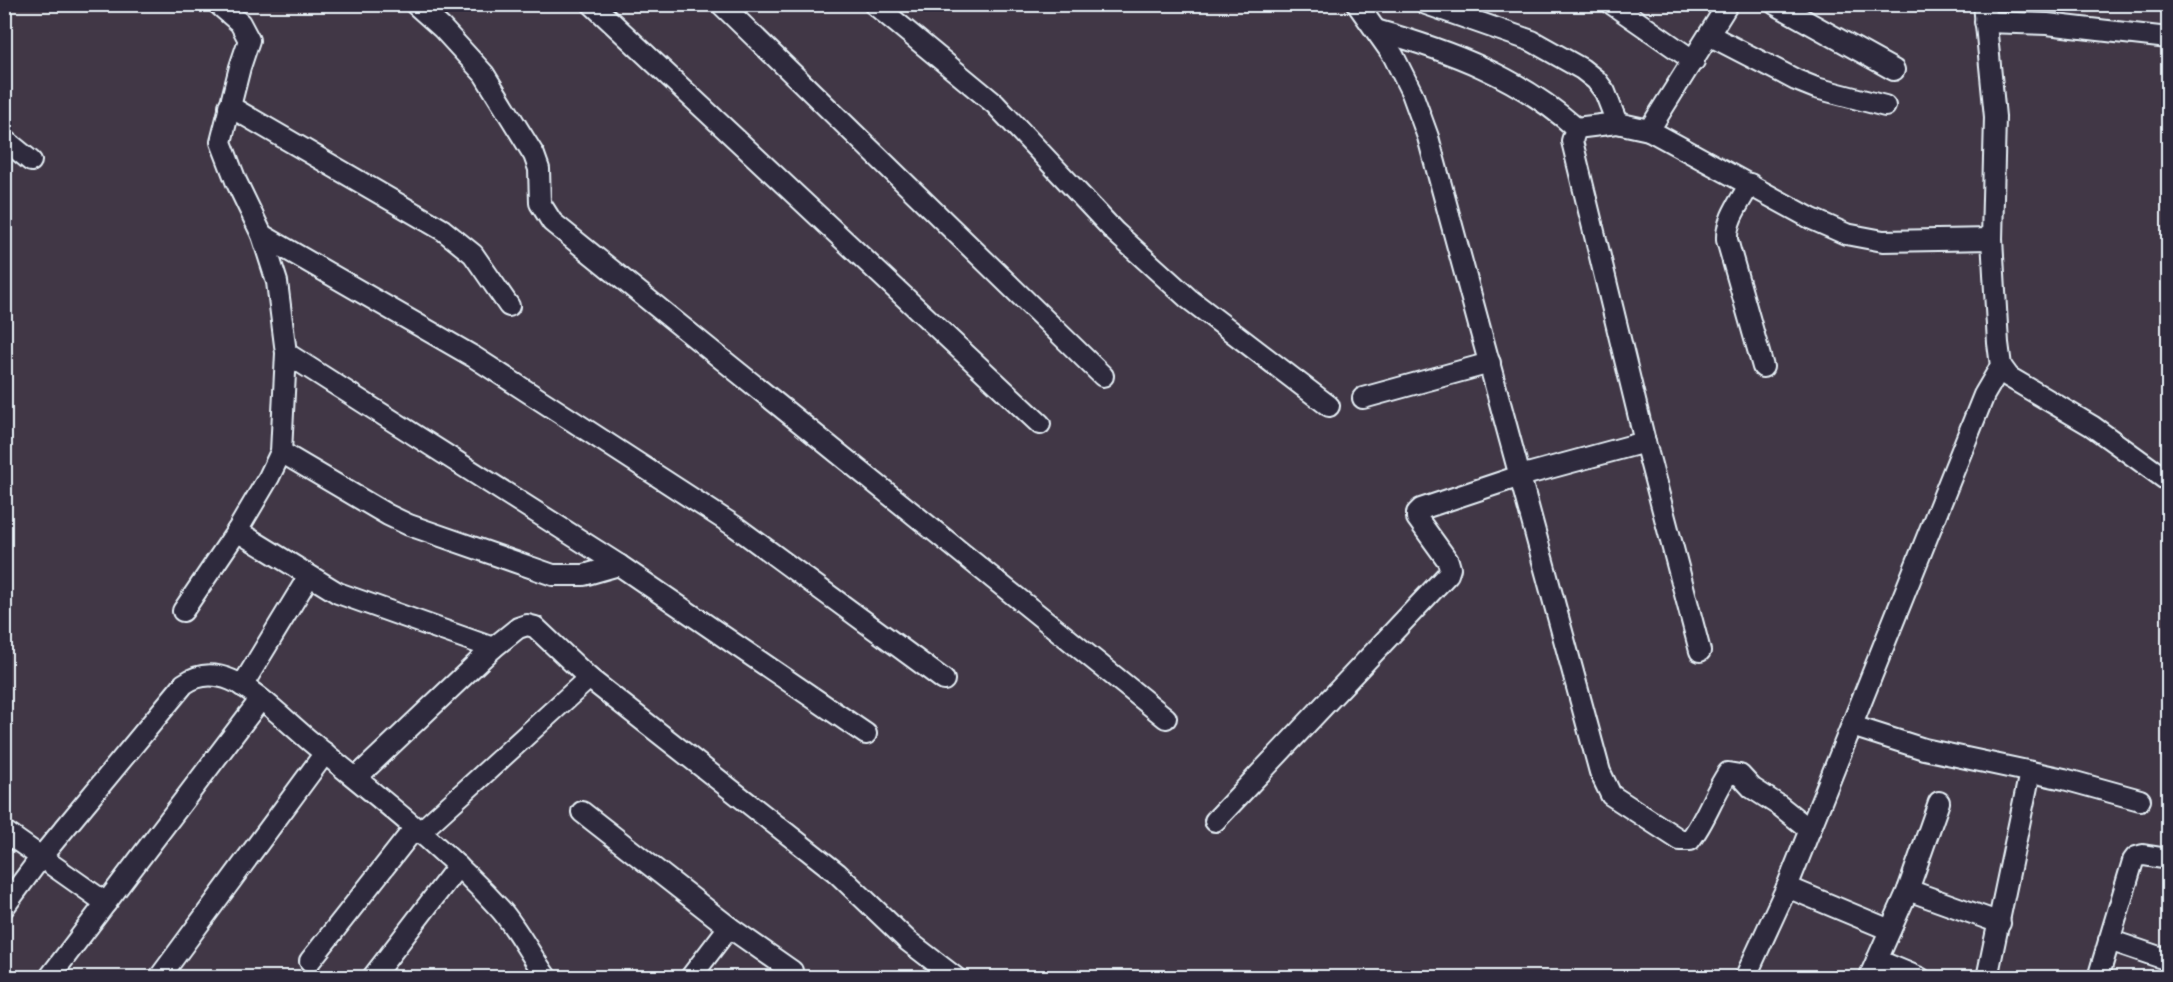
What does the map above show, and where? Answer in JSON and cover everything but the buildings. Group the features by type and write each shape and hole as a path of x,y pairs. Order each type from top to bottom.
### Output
{"street":[{"path":"183,611 237,531 281,452 286,353 277,282 262,235 221,142 229,106 249,40 240,23 218,4"},
{"path":"415,4 442,28 484,74 534,155 539,169 540,203 552,222 1166,718"},
{"path":"592,4 1040,423"},
{"path":"721,4 1103,376"},
{"path":"874,4 994,104 1115,232 1189,299 1329,406"},
{"path":"1357,4 1393,55 1412,93 1424,126 1600,772 1611,795 1680,840 1690,840 1700,828 1715,792 1728,773 1740,775 1752,788 1780,806 1810,830"},
{"path":"1426,4 1532,41 1582,69 1605,92 1617,123"},
{"path":"1612,4 1694,61"},
{"path":"1649,130 1728,4"},
{"path":"1775,4 1894,70"},
{"path":"2169,38 2047,24 1984,13 1995,117 1992,239 2001,366 2009,377 2092,426 2169,481"},
{"path":"1377,30 1432,46 1482,66 1527,91 1557,111 1576,128 1617,123 1649,130 1812,219 1846,234 1883,241 1992,239"},
{"path":"1709,35 1796,80 1816,88 1885,106"},
{"path":"229,106 443,230 473,254 509,306"},
{"path":"1576,128 1572,141 1645,442 1700,651"},
{"path":"4,139 31,161"},
{"path":"1750,184 1726,228 1727,240 1763,367"},
{"path":"262,235 474,357 736,527 944,680"},
{"path":"286,353 619,565 866,734"},
{"path":"1363,398 1490,363"},
{"path":"1745,978 1788,887 1984,395 2001,366"},
{"path":"1215,820 1448,574 1450,568 1448,561 1417,518 1417,513 1421,509 1520,476 1645,442"},
{"path":"281,452 409,525 543,572 554,575 584,575 619,565"},
{"path":"237,531 338,593 493,648"},
{"path":"242,686 309,576"},
{"path":"356,778 493,648 518,628 526,625 535,627 589,678 837,873 908,941 956,978"},
{"path":"4,907 41,857 184,684 193,678 206,675 224,677 242,686 260,700 356,778 458,866 502,912 547,978"},
{"path":"310,961 416,831 589,678"},
{"path":"49,978 260,700"},
{"path":"1852,726 1924,749 2030,772 2140,800"},
{"path":"159,978 325,753"},
{"path":"1987,978 2030,772"},
{"path":"1920,978 1873,969 1908,890 1939,802"},
{"path":"582,812 729,927 792,970"},
{"path":"4,831 106,903"},
{"path":"2098,978 2133,861 2136,856 2143,855 2169,859"},
{"path":"372,978 458,866"},
{"path":"1788,887 1890,930"},
{"path":"1908,890 2000,923"},
{"path":"690,978 729,927"},
{"path":"2109,940 2169,960"}]}
